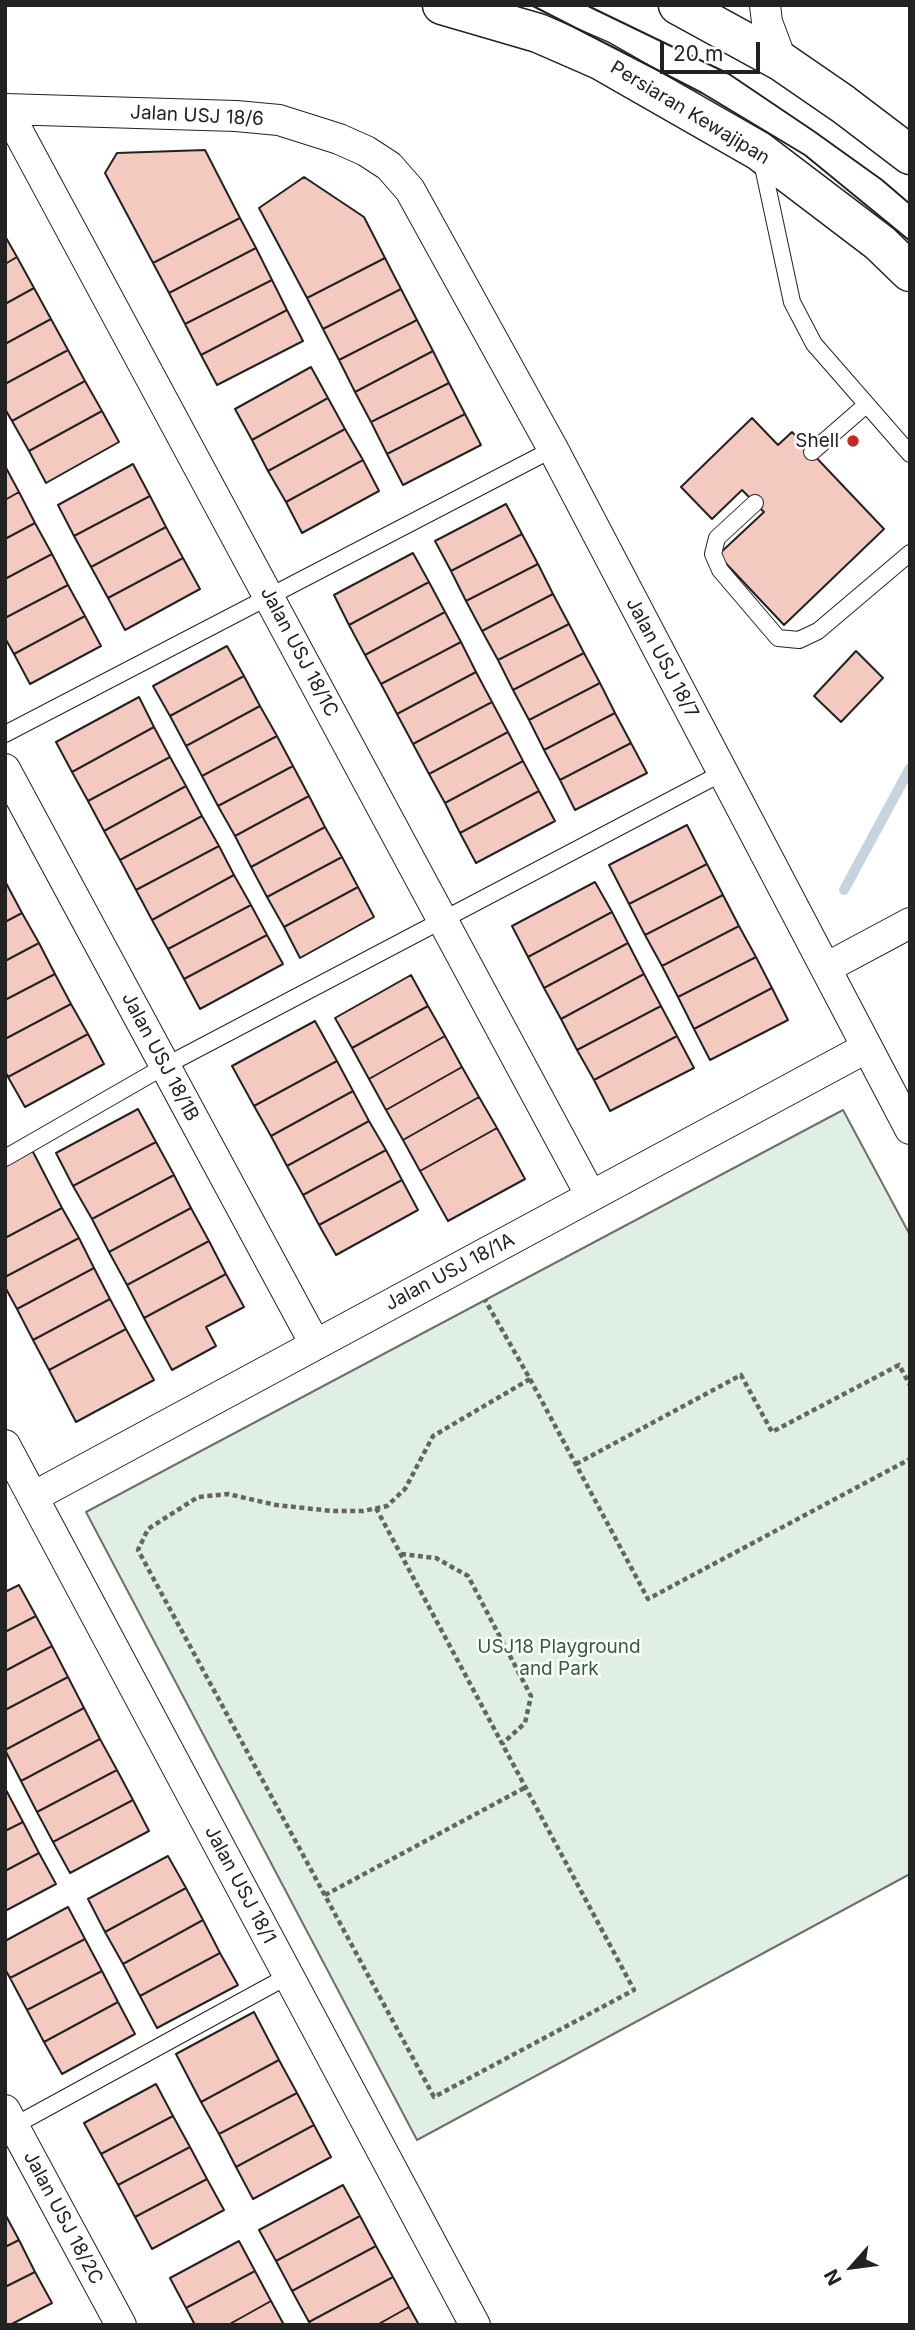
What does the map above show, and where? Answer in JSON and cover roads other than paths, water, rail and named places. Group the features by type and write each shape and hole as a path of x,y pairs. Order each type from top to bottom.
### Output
{"main road":[{"name":"Persiaran Kewajipan","path":"442,5 538,33 600,60 760,151 880,243 910,272"},
{"path":"678,5 782,62 910,155"}],"street":[{"path":"765,5 767,22 782,62"},
{"name":"Jalan USJ 18/6","path":"6,109 236,116 279,120 340,139 366,151 389,166 410,190"},
{"name":"Jalan USJ 18/1C","path":"6,109 591,1196"},
{"name":"Jalan USJ 18/7","path":"410,190 552,449 910,1129"},
{"name":"Jalan USJ 18/1B","path":"5,769 315,1344"},
{"path":"826,968 910,923"},
{"name":"Jalan USJ 18/1A","path":"33,1497 866,1048"},
{"name":"Jalan USJ 18/1","path":"5,1445 475,2325"},
{"name":"Jalan USJ 18/2C","path":"8,2123 121,2325"}],"lane":[{"path":"760,151 792,302 814,344 910,454"},
{"path":"812,452 866,405"},
{"path":"5,734 552,449"},
{"path":"755,503 717,538 713,554 720,569 778,638 799,640 818,631 910,552"},
{"path":"5,1158 165,1066 722,773"},
{"path":"8,2123 288,1976"}],"waterway":[{"path":"844,890 910,768"}],"tram line":[{"path":"531,5 702,93 805,155 910,241"},
{"path":"586,5 729,74 882,180 910,204"}],"place":[{"name":"Shell","path":"853,441"}],"park label":[{"name":"USJ18 Playground and Park","path":"559,1658"}]}
